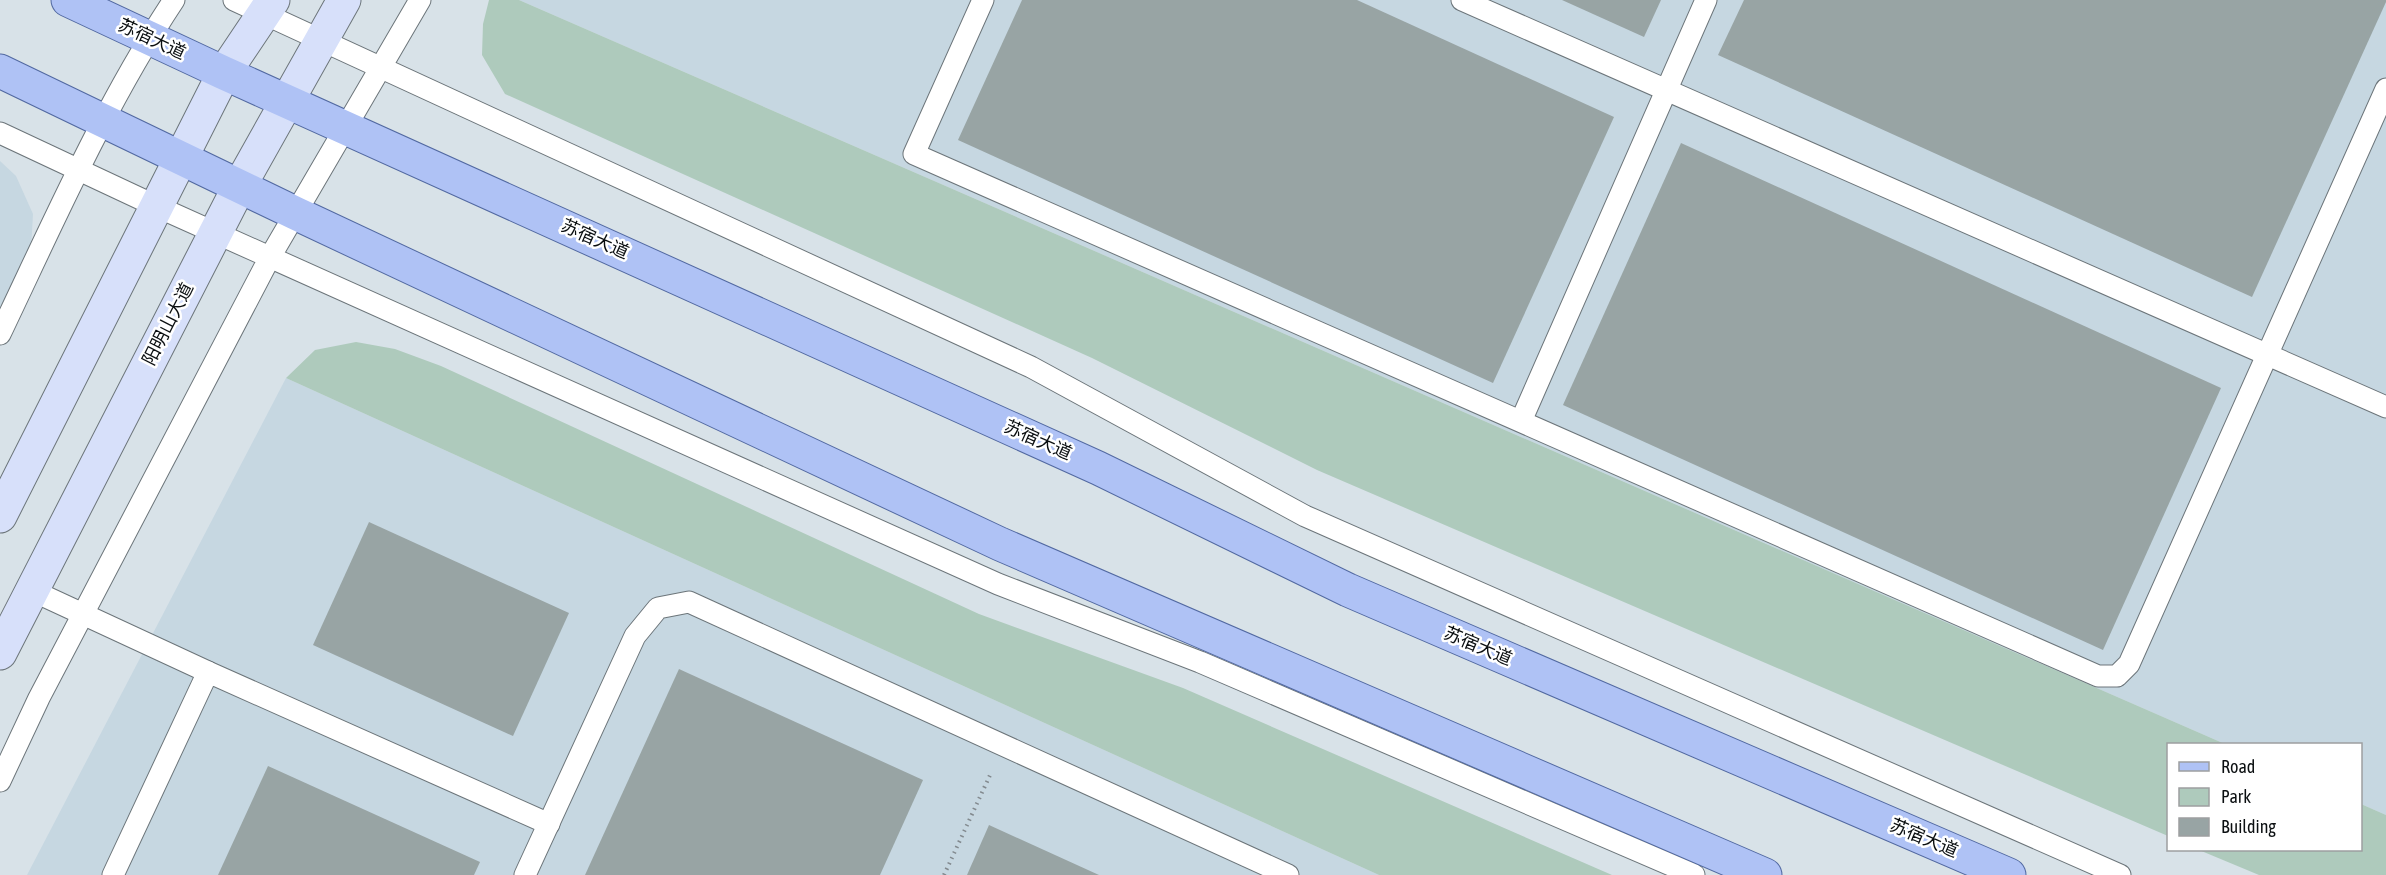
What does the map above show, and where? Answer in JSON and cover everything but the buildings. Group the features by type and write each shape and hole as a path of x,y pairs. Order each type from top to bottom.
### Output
{"main road":[{"name":"苏宿大道","path":"68,0 224,73 286,99 1098,468 1348,590 2009,875"},
{"name":"阳明山大道","path":"0,653 215,232 286,99 344,0"},
{"path":"0,516 158,207 179,158 224,73 269,7"},
{"path":"0,71 239,187 1000,544 1765,875"}],"lane":[{"path":"0,334 104,121 149,38 174,0"},
{"path":"234,0 269,7 322,39 382,68 1031,367 1305,516 2120,875"},
{"path":"0,781 83,614 270,257 420,0"},
{"path":"983,0 914,154 2098,676 2117,676 2129,664 2386,89"},
{"path":"1462,0 2386,407"},
{"path":"1521,421 1706,0"},
{"path":"0,133 158,207 998,585 1200,662 1694,875"},
{"path":"31,590 208,672 549,824"},
{"path":"525,875 635,636 658,608 689,602 1288,875"},
{"path":"112,875 208,672"}],"path":[{"path":"944,875 1004,746"}],"shaded area":[{"path":"519,0 2386,0 2386,815 2362,804 2362,743 2223,743"},
{"path":"0,161 16,176 33,214 31,249 0,323"},
{"path":"286,378 1379,875 27,875"}],"green space":[{"path":"489,0 519,0 2223,743 2167,743 2167,836 1317,470 1092,358 505,94 482,55 483,24"},
{"path":"356,342 395,349 441,366 979,614 1183,688 1612,875 1379,875 286,378 315,350"},
{"path":"2362,804 2386,815 2386,875 2259,875 2201,851 2362,851"}]}
